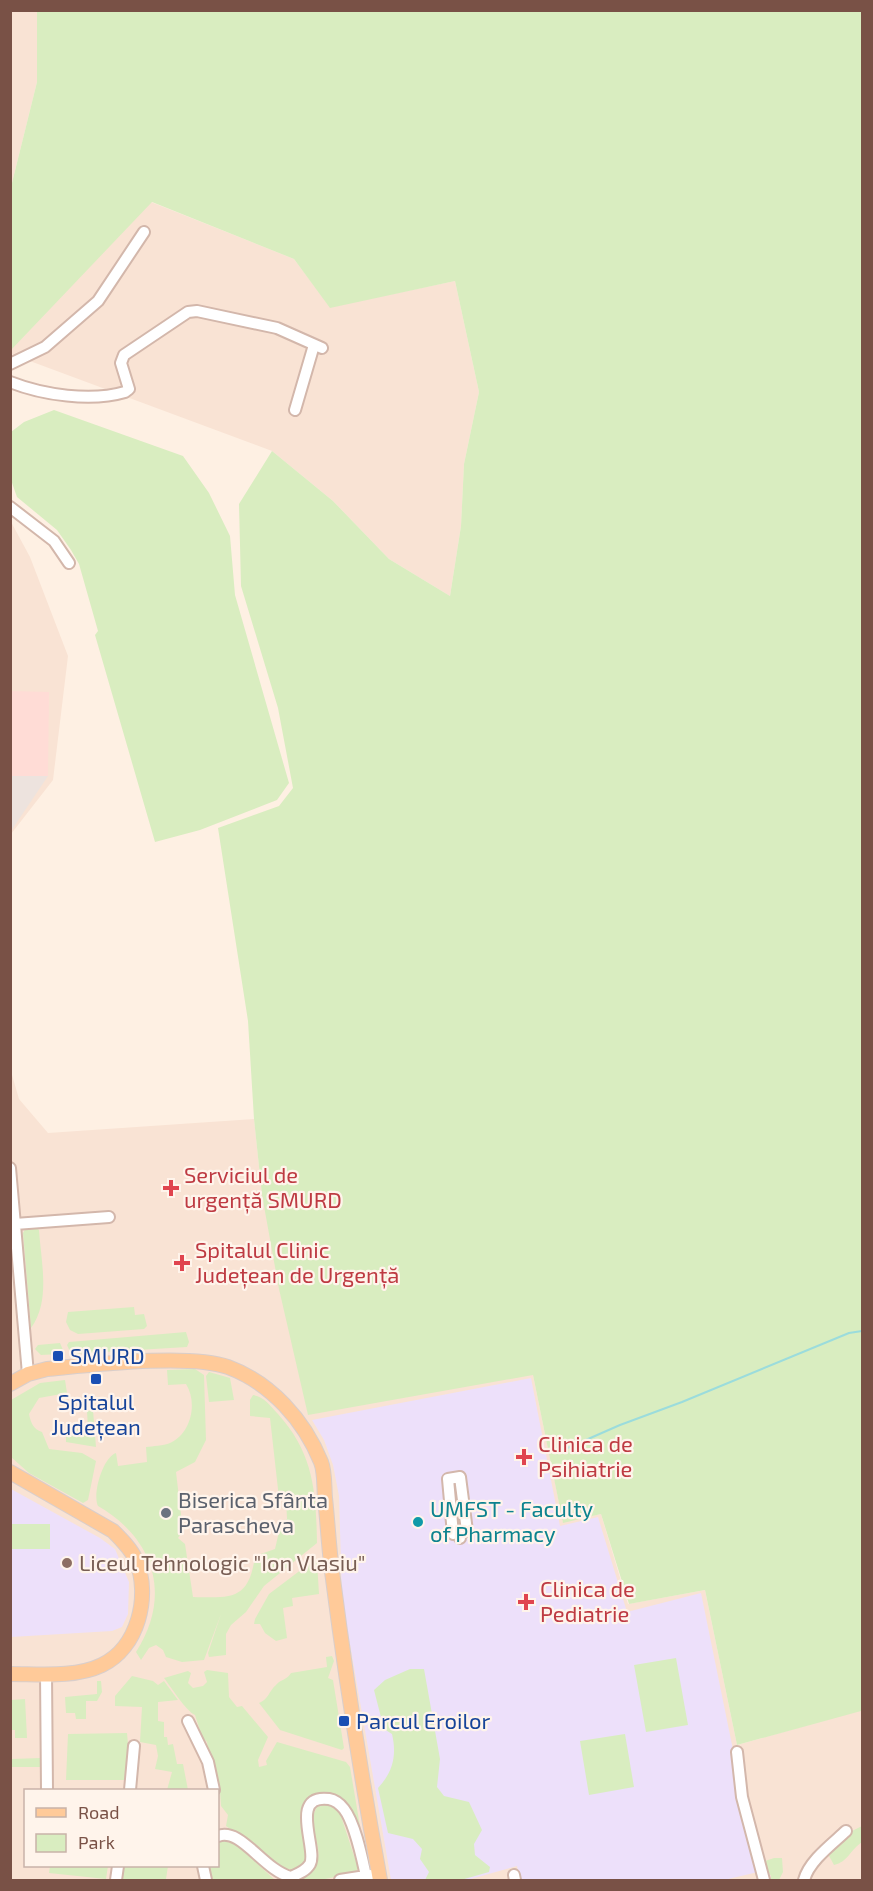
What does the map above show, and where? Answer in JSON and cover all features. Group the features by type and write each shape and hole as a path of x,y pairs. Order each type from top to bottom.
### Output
{"main road":[{"path":"10,1384 28,1374 47,1369 186,1361 215,1364 232,1369 261,1384 282,1402 303,1427 322,1465 328,1543 375,1876"},
{"path":"10,1472 113,1531 126,1544 141,1575 141,1602 137,1625 126,1645 114,1658 86,1671 10,1674"}],"street":[{"path":"10,364 45,347 98,301 144,232"},
{"path":"10,381 49,393 96,396 125,392 129,388 121,363 124,356 188,312 197,310 277,328 318,346 296,410"},
{"path":"10,507 54,541 69,563"},
{"path":"10,1168 28,1374"},
{"path":"15,1224 109,1217"},
{"path":"460,1477 467,1531 460,1535 453,1534 448,1479 460,1477"},
{"path":"46,1674 47,1789"},
{"path":"188,1721 208,1762 214,1789"},
{"path":"130,1789 134,1746"},
{"path":"737,1752 742,1797 764,1881"},
{"path":"219,1835 240,1839 269,1867 291,1877 301,1873 310,1864 312,1854 306,1823 307,1813 312,1804 321,1799 334,1801 346,1812 375,1876 340,1881"},
{"path":"804,1881 806,1874 816,1861 846,1831"}],"shaded area":[{"path":"11,11 37,11 37,82 11,187"},
{"path":"151,202 294,259 330,307 455,281 479,392 464,464 461,526 450,596 389,559 333,501 272,451 11,354 10,350"},
{"path":"10,520 30,557 68,656 53,780 11,834"},
{"path":"11,691 49,692 48,776 11,776"},
{"path":"10,776 48,776 11,831"},
{"path":"10,1068 19,1099 48,1133 254,1119 262,1195 533,1375 563,1522 601,1514 628,1604 705,1590 737,1745 861,1710 862,1880 11,1880"},
{"path":"531,1378 560,1526 598,1517 627,1612 701,1593 758,1872 724,1880 520,1880 517,1866 467,1880 391,1880 342,1598 339,1496 333,1465 324,1440 312,1420"},
{"name":"Liceul Tehnologic \"Ion Vlasiu\"","path":"11,1489 100,1538 115,1549 129,1582 128,1614 122,1627 112,1631 11,1637"}],"green space":[{"path":"37,11 862,11 862,1714 861,1711 737,1745 705,1590 629,1604 601,1514 563,1523 533,1375 308,1415 279,1289 262,1195 254,1119 248,1021 218,828 279,806 293,788 278,708 241,586 239,504 272,451 333,501 389,559 450,596 461,526 464,464 479,392 455,281 330,308 294,259 152,202 11,350 11,187 37,82"},
{"path":"54,410 183,456 209,493 230,536 235,595 289,783 277,800 200,830 155,842 95,635 98,631 79,564 57,530 17,497 11,480 11,432 24,422"},
{"path":"27,1226 36,1227 39,1230 43,1281 41,1306 31,1328 23,1233"},
{"path":"134,1307 135,1315 144,1314 147,1326 144,1329 78,1334 70,1330 66,1322 68,1312"},
{"path":"186,1332 189,1342 187,1347 71,1354 67,1345 69,1342"},
{"path":"60,1343 63,1350 60,1354 41,1355 35,1349 38,1345"},
{"path":"195,1369 204,1375 206,1440 195,1462 176,1472 183,1531 178,1538 185,1544 193,1597 228,1596 243,1589 252,1570 255,1556 275,1549 281,1523 287,1519 286,1498 279,1498 270,1418 250,1416 250,1400 253,1395 263,1399 278,1414 290,1429 306,1459 314,1490 317,1543 264,1586 246,1612 231,1625 226,1634 226,1655 209,1657 208,1653 221,1614 204,1660 182,1662 166,1657 163,1650 156,1645 149,1648 141,1660 136,1652 147,1631 153,1610 155,1590 152,1570 145,1552 133,1535 117,1519 98,1506 96,1493 103,1468 111,1456 116,1453 118,1466 147,1462 146,1447 170,1443 183,1433 192,1409 190,1392 186,1384 168,1385 167,1370"},
{"path":"209,1372 230,1378 234,1400 209,1402 206,1376"},
{"path":"65,1380 67,1393 39,1398 29,1414 33,1425 42,1432 49,1449 82,1453 96,1461 88,1500 83,1503 29,1473 11,1457 11,1400 40,1383"},
{"path":"93,1410 96,1447 66,1442 66,1430 88,1428 87,1411"},
{"path":"11,1524 50,1524 50,1549 11,1549"},
{"path":"314,1560 317,1562 319,1594 292,1598 293,1606 283,1608 287,1638 276,1641 265,1633 260,1624 254,1624 255,1619 269,1594"},
{"path":"332,1656 334,1661 328,1678 333,1680 344,1748 342,1750 280,1730 259,1703 291,1673 327,1667 326,1657"},
{"path":"676,1658 688,1725 646,1732 634,1665"},
{"path":"410,1669 424,1669 440,1759 437,1787 444,1796 469,1802 482,1830 474,1844 475,1855 490,1867 489,1872 461,1880 425,1880 429,1872 420,1859 422,1849 413,1839 388,1833 378,1788 387,1776 392,1763 393,1742 392,1734 384,1729 374,1690 385,1680"},
{"path":"207,1670 228,1673 229,1697 237,1707 242,1706 268,1737 258,1760 259,1767 267,1765 266,1761 277,1742 346,1762 350,1767 365,1856 343,1803 309,1802 304,1808 301,1825 308,1852 303,1863 296,1868 288,1869 271,1862 242,1836 226,1826 228,1815 221,1806 220,1792 208,1753 207,1742 202,1737 195,1715 183,1704 164,1678 188,1671 191,1673 188,1683 193,1688 203,1686 207,1682 204,1672"},
{"path":"132,1676 153,1681 158,1685 164,1681 178,1700 158,1702 158,1721 164,1722 164,1737 167,1737 168,1745 173,1744 177,1764 183,1764 188,1789 167,1789 172,1772 155,1769 158,1756 156,1745 140,1742 142,1707 115,1706 115,1696"},
{"path":"97,1681 101,1681 102,1692 97,1701 86,1701 86,1719 76,1719 75,1713 66,1713 65,1697 97,1694"},
{"path":"25,1699 27,1738 15,1738 15,1730 11,1730 11,1700"},
{"path":"127,1733 129,1755 126,1780 66,1780 68,1734"},
{"path":"625,1734 634,1787 589,1795 580,1741"},
{"path":"41,1758 41,1767 11,1767 11,1759"},
{"path":"325,1804 339,1810 358,1868 355,1873 320,1880 301,1880 310,1873 318,1859 311,1819 317,1807"},
{"path":"862,1826 862,1842 843,1861 834,1865 828,1854 846,1834"},
{"path":"223,1840 237,1845 275,1880 213,1880 208,1867 219,1867 219,1842"},
{"path":"782,1858 783,1872 779,1880 771,1880 764,1865 765,1861"},
{"path":"50,1867 108,1867 106,1879 49,1873"},
{"path":"124,1867 168,1867 166,1879 178,1880 122,1880"}],"waterway":[{"path":"563,1450 849,1333 862,1331"}],"place":[{"name":"Serviciul de urgență SMURD","path":"171,1188"},
{"name":"Spitalul Clinic Județean de Urgență","path":"182,1263"},
{"name":"SMURD","path":"58,1356"},
{"name":"Spitalul Județean","path":"96,1379"},
{"name":"Clinica de Psihiatrie","path":"524,1457"},
{"name":"Biserica Sfânta Parascheva","path":"166,1513"},
{"name":"UMFST - Faculty of Pharmacy","path":"418,1522"},
{"name":"Liceul Tehnologic \"Ion Vlasiu\"","path":"67,1563"},
{"name":"Clinica de Pediatrie","path":"526,1602"},
{"name":"Parcul Eroilor","path":"344,1721"}]}
